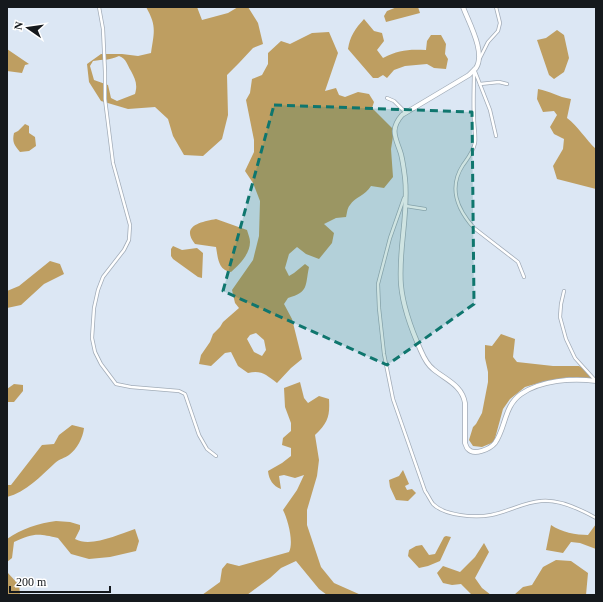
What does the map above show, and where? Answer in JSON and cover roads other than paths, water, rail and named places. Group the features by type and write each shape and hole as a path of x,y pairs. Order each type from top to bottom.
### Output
{"main road":[{"path":"463,7 479,49 479,59 474,69 406,113 398,120 394,130 396,142 401,155 406,192 401,284 404,300 416,339 427,363 456,385 464,397 465,443 471,451 482,451 493,445 512,402 520,394 550,383 595,381"}],"street":[{"path":"99,7 103,29 105,72 104,99 113,163 130,226 129,240 124,250 104,277 98,290 92,326 92,338 95,352 101,364 116,384 131,387 179,391 185,394 199,435 207,449 216,456"},
{"path":"479,59 488,42 498,31 500,24 496,7"},
{"path":"474,69 490,110 496,136"},
{"path":"474,69 473,105 475,143 470,155 457,175 454,188 457,203 468,222 474,228 518,262 524,277"},
{"path":"480,84 499,82 507,84"},
{"path":"387,98 394,101 406,113"},
{"path":"406,192 390,238 378,284 378,308 384,354 393,399 425,491 434,504 444,511 462,516 491,516 530,502 543,501 557,502 587,513 596,518"},
{"path":"405,206 425,209"},
{"path":"564,291 560,317 566,339 576,358 595,381"}]}
